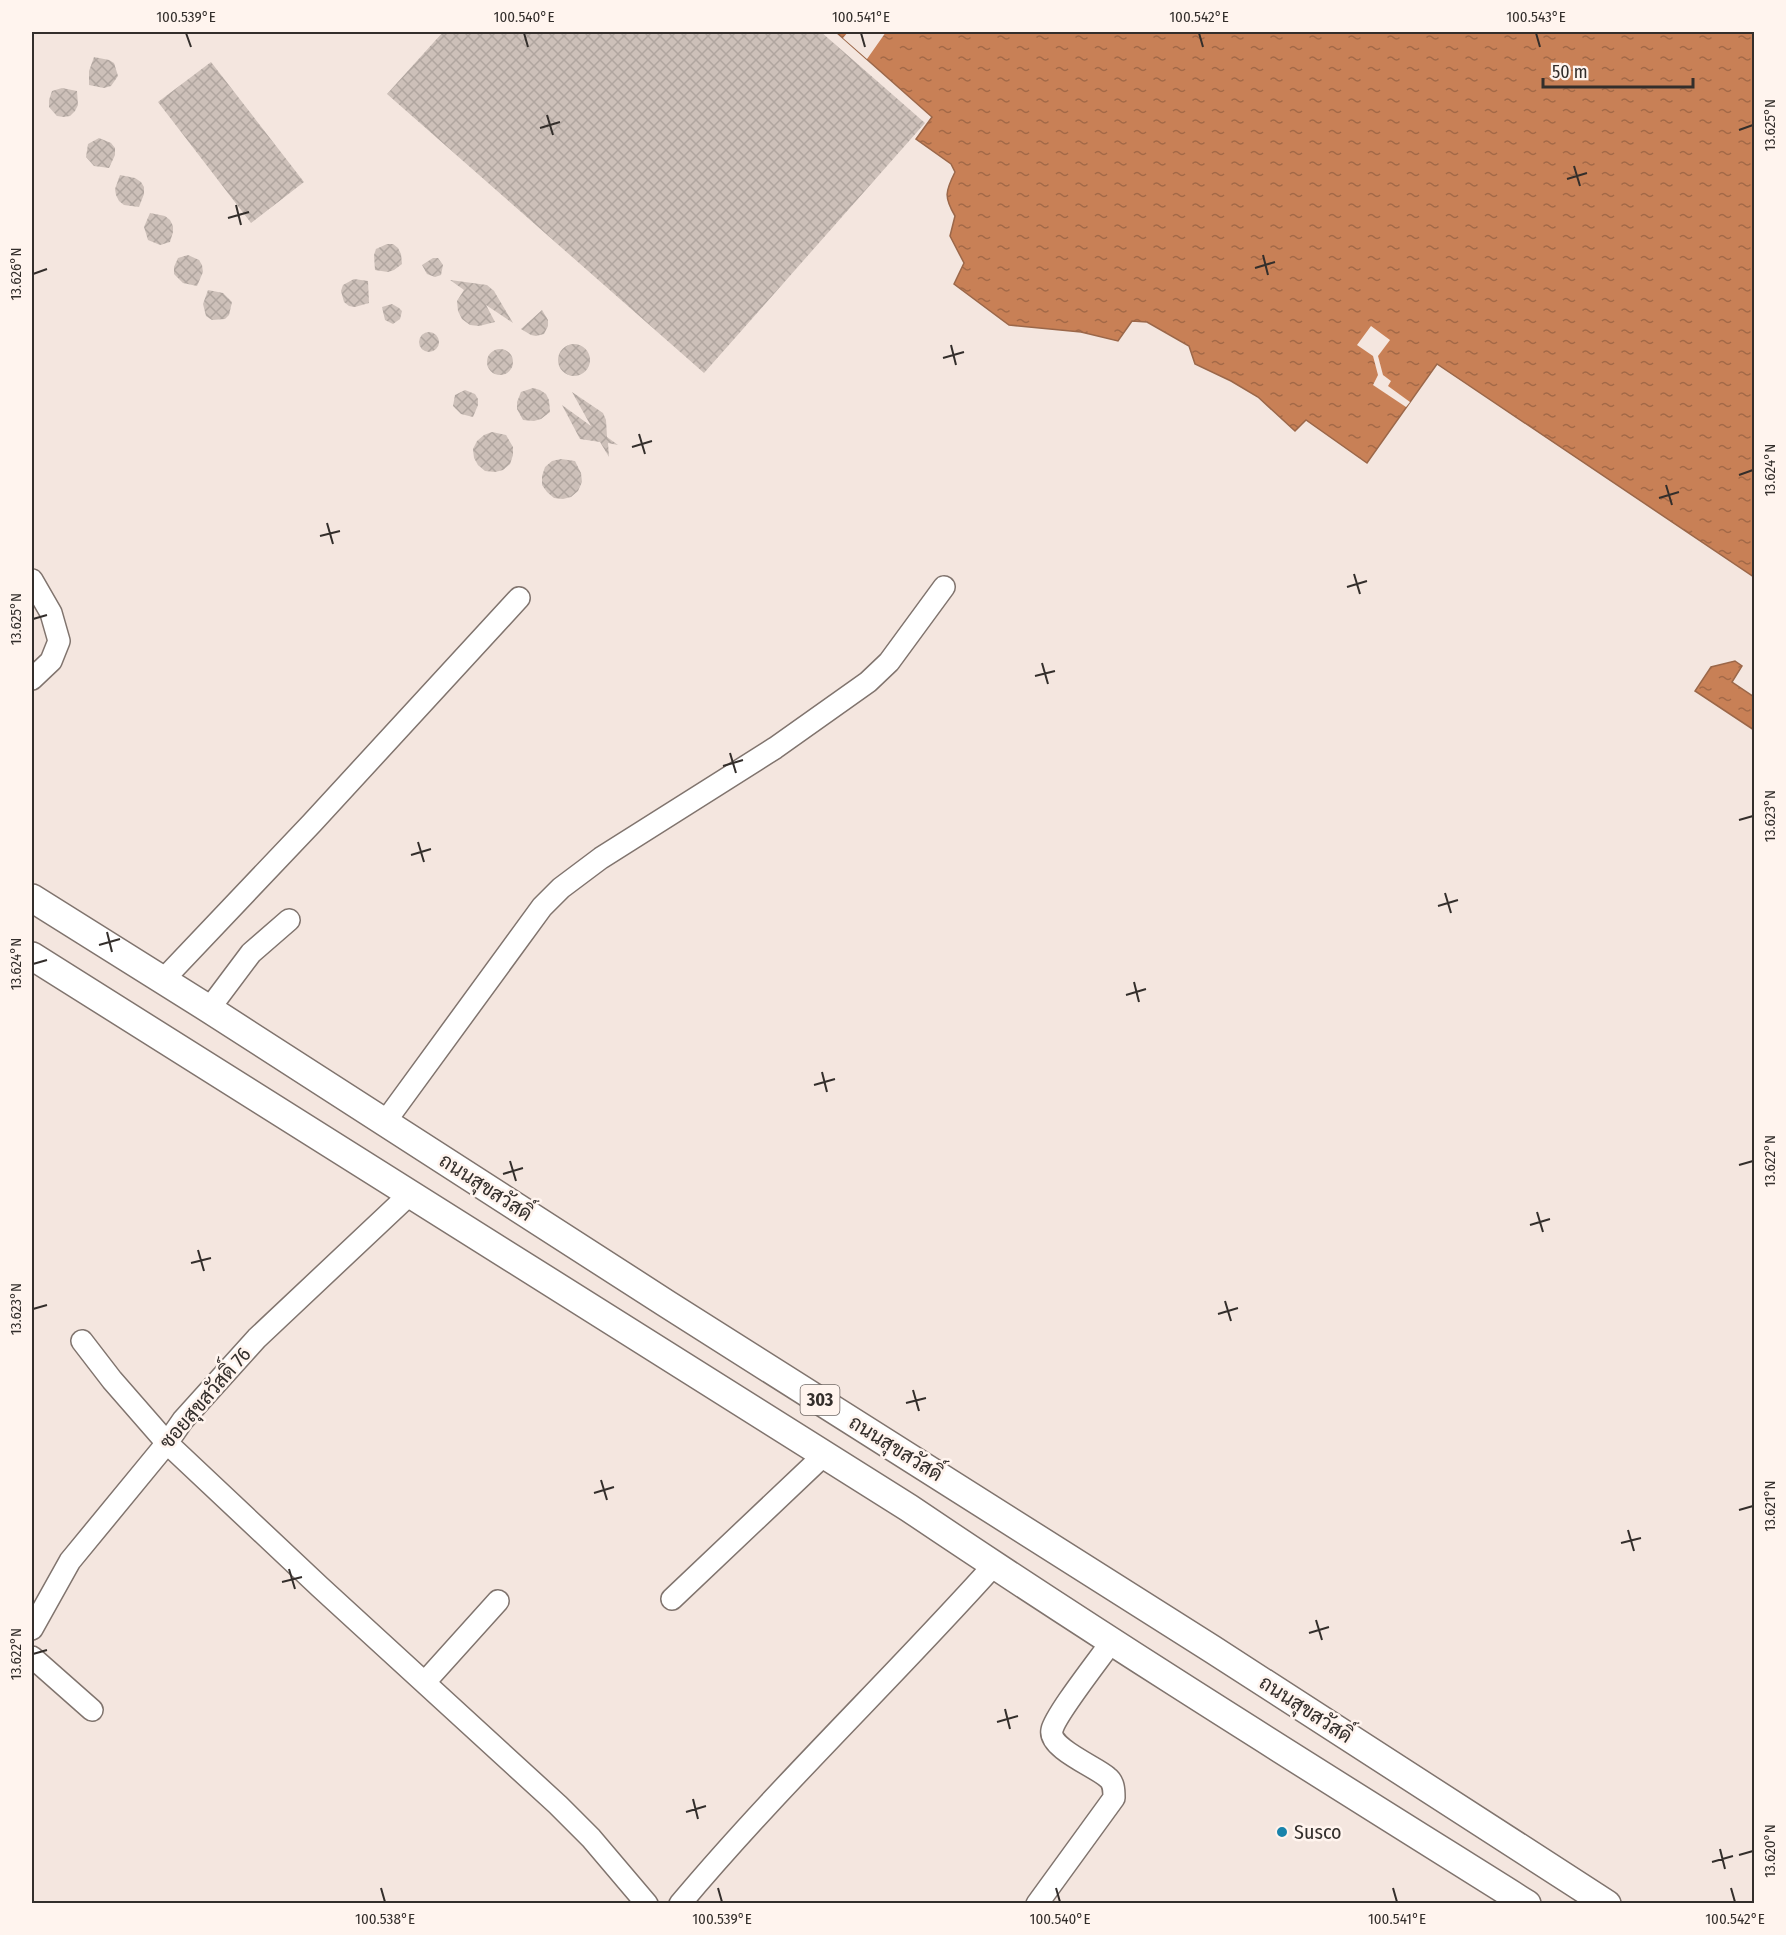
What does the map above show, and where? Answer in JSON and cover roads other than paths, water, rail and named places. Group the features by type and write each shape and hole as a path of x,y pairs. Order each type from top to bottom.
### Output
{"main road":[{"name":"ถนนสุขสวัสดิ์","path":"32,898 209,1009 657,1298 1212,1649 1607,1904"},
{"name":"303","path":"32,956 824,1455 1263,1738 1527,1904"}],"street":[{"path":"32,580 51,613 60,641 51,661 32,679"},
{"path":"385,1122 542,907 561,888 639,833 775,748 868,682 889,662 944,587"},
{"path":"163,980 312,823 519,598"},
{"path":"209,1009 251,953 289,920"},
{"name":"ซอยสุขสวัสดิ์ 76","path":"32,1629 70,1561 167,1443 183,1420 257,1338 410,1194"},
{"path":"82,1341 112,1380 167,1443 558,1804 591,1838 646,1904"},
{"path":"672,1599 824,1455"},
{"path":"680,1904 717,1860 933,1633 994,1565"},
{"path":"425,1682 498,1601"},
{"path":"1037,1904 1114,1798 1114,1786 1108,1777 1062,1748 1053,1737 1052,1730 1060,1714 1113,1641"},
{"path":"32,1657 92,1710"}],"water":[{"path":"836,32 1754,32 1754,577 1437,364 1367,463 1306,420 1295,431 1258,397 1195,364 1189,346 1147,322 1132,321 1118,341 1081,332 1009,325 954,284 964,263 950,236 955,216 947,194 955,172 951,164 916,139 932,117"},
{"path":"1735,661 1742,666 1732,682 1754,697 1754,730 1695,691 1711,667"}],"place":[{"name":"Susco","path":"1282,1832"}]}
